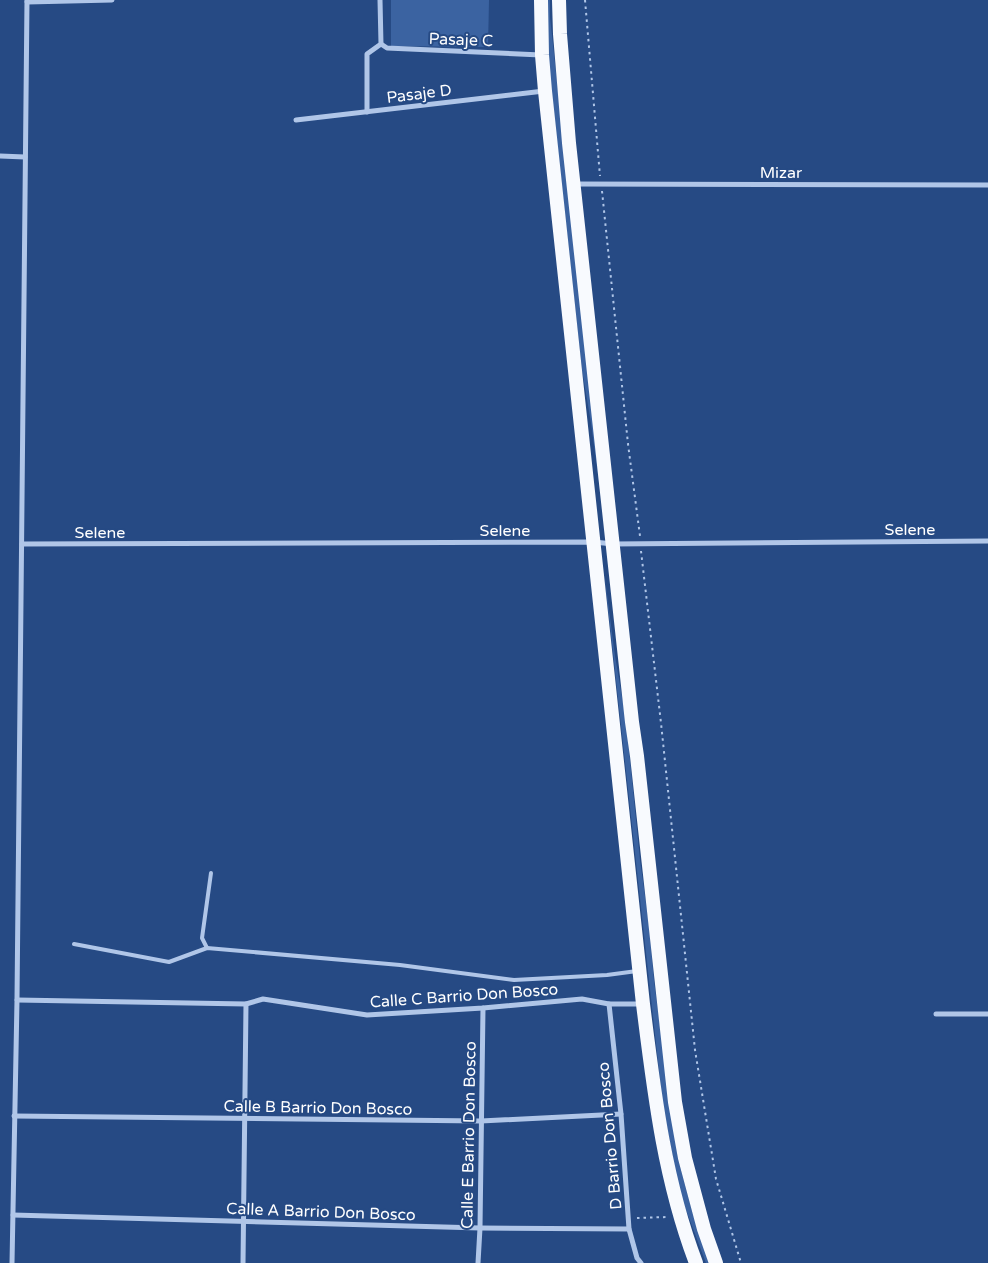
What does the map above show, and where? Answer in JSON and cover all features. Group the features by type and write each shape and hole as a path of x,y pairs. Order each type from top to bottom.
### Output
{"highway":[{"path":"541,0 545,91 575,382 654,1096 667,1165 680,1217 696,1263"},
{"path":"559,0 560,34 574,184 675,1102 685,1158 704,1229 716,1263"}],"street":[{"path":"12,1263 17,1000 27,1 112,0"},
{"path":"367,112 367,54 380,44 380,0"},
{"name":"Pasaje C","path":"380,44 387,48 542,55"},
{"name":"Pasaje D","path":"296,120 545,91"},
{"path":"0,156 25,157"},
{"name":"Mizar","path":"574,184 988,185"},
{"name":"Selene","path":"22,544 594,542 640,544 988,541"},
{"name":"Calle C Barrio Don Bosco","path":"17,1000 246,1004 263,999 367,1015 483,1008 582,999 610,1004 643,1004"},
{"path":"243,1263 246,1004"},
{"name":"D Barrio Don Bosco","path":"610,1004 621,1114 629,1229 637,1258 641,1263"},
{"name":"Calle E Barrio Don Bosco","path":"478,1263 483,1008"},
{"path":"936,1014 988,1014"},
{"name":"Calle B Barrio Don Bosco","path":"14,1116 481,1121 621,1114"},
{"name":"Calle A Barrio Don Bosco","path":"13,1215 480,1228 629,1229"}],"lane":[{"path":"207,948 202,938 211,873"},
{"path":"74,944 169,962 207,948 400,966 514,980 607,975 640,971"}],"path":[{"path":"585,0 601,184 628,444 665,752 695,1050 716,1179 741,1263"},
{"path":"628,1218 680,1217"}],"shaded area":[{"path":"391,0 489,0 488,47 391,46"},
{"path":"547,0 550,0 550,17 604,519 582,370 547,50"},
{"path":"604,571 615,656 626,720 654,981 678,1159 709,1263 706,1263 680,1194 663,1107"}]}
